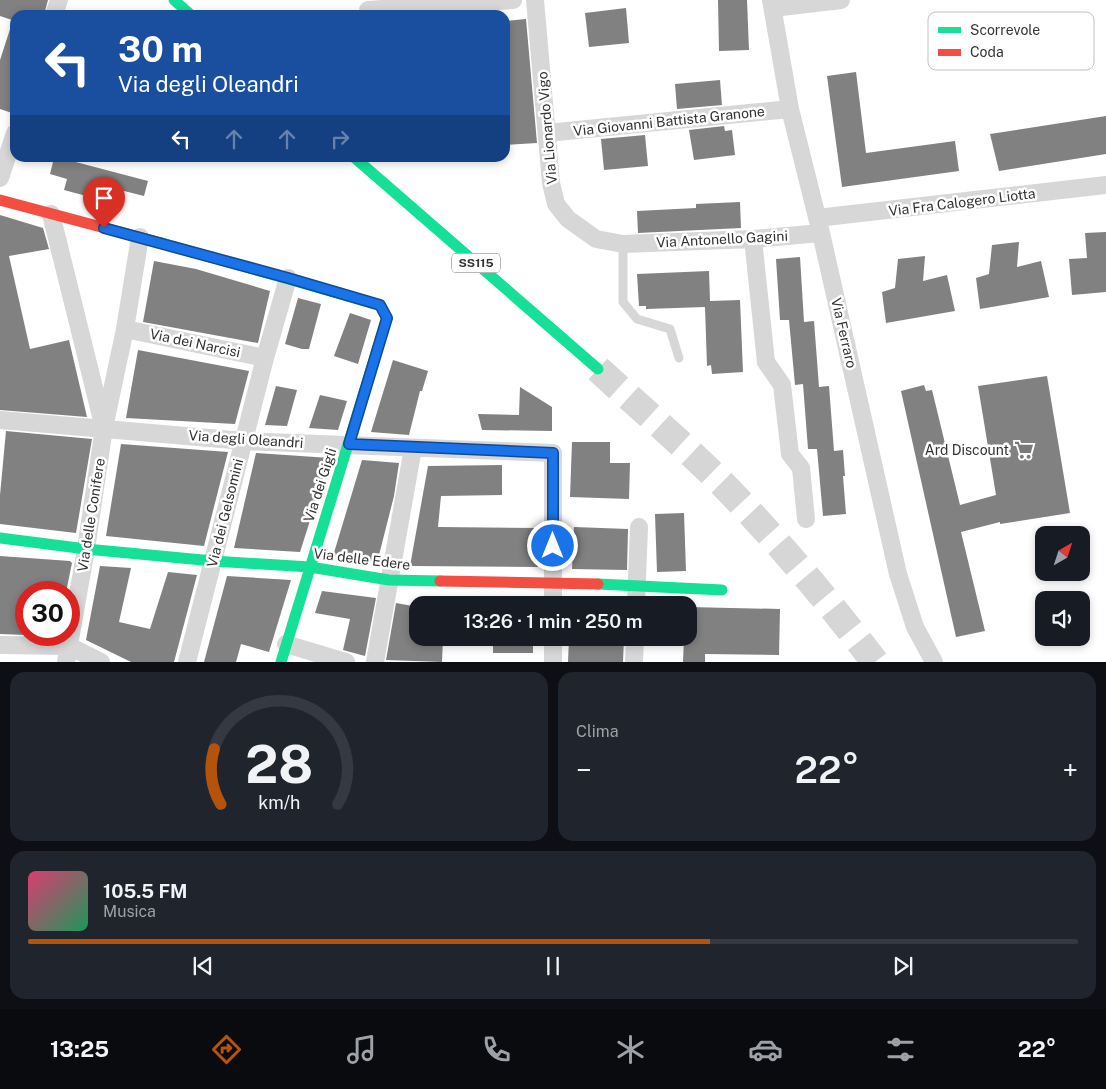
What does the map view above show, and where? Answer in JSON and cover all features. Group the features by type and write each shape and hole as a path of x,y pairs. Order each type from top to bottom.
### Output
{"street":[{"path":"174,0 185,10"},
{"path":"368,10 445,2 514,0"},
{"name":"Via Lionardo Vigo","path":"536,0 551,183 556,204 568,219 596,239 623,244"},
{"path":"772,4 841,0"},
{"name":"Via Ferraro","path":"772,4 790,109 819,226 898,574 915,627 934,662"},
{"name":"Via Giovanni Battista Granone","path":"548,133 790,109"},
{"path":"0,178 10,148"},
{"name":"SS115","path":"360,162 598,369"},
{"name":"Via Fra Calogero Liotta","path":"819,226 1106,185"},
{"path":"0,200 288,278"},
{"name":"Via delle Conifere","path":"51,214 104,428"},
{"name":"Via Antonello Gagini","path":"623,244 753,239 819,226"},
{"name":"Via delle Conifere","path":"67,654 86,549 104,428 125,328 140,237"},
{"path":"753,239 766,362 782,385 790,454 801,468 806,519"},
{"name":"Via dei Gigli","path":"281,662 387,318 380,305 288,278"},
{"name":"Via dei Gelsomini","path":"187,662 265,358 288,278"},
{"name":"Via dei Narcisi","path":"125,328 265,358"},
{"name":"Via degli Oleandri","path":"0,420 244,441 553,453 553,582"},
{"path":"375,662 413,448"},
{"path":"636,596 639,527"},
{"name":"Via delle Edere","path":"0,538 86,549 213,561 310,567 389,580 553,582 722,590"},
{"path":"553,582 553,596"},
{"path":"286,644 346,662"},
{"path":"0,645 67,654 100,662"},
{"path":"553,646 553,662"},
{"path":"634,662 635,646"}],"lane":[{"path":"623,244 623,302 638,319 670,329 679,358"}],"building":[{"path":"0,0 48,0 45,10 10,10 10,19 0,16"},
{"path":"718,0 747,0 749,50 719,51"},
{"path":"626,8 629,43 589,47 585,13"},
{"path":"526,19 537,143 510,145 510,21"},
{"path":"10,29 10,112 0,109 0,60"},
{"path":"856,72 866,153 955,141 959,171 842,187 827,76"},
{"path":"720,80 722,105 677,109 675,84"},
{"path":"1106,116 1106,154 999,171 990,134"},
{"path":"724,126 725,131 732,130 735,155 694,160 689,130"},
{"path":"645,135 648,166 604,170 601,139"},
{"path":"53,162 76,162 148,181 144,196 112,188 110,195 107,194 105,201 64,190 67,179 50,174"},
{"path":"740,202 741,228 638,233 637,211 696,208 696,204"},
{"path":"0,215 43,228 49,249 9,256 30,349 69,340 87,417 0,410"},
{"path":"1106,232 1106,292 1072,295 1069,259 1087,258 1085,233"},
{"path":"1019,242 1017,267 1041,261 1049,297 980,309 976,278 989,274 992,245"},
{"path":"925,256 923,281 947,275 955,311 886,323 882,292 895,288 898,259"},
{"path":"800,257 804,322 814,321 819,387 829,386 834,451 843,450 846,514 823,516 817,449 808,449 803,384 795,385 789,320 780,320 776,259"},
{"path":"154,261 196,269 270,291 258,343 143,322"},
{"path":"709,271 710,301 740,300 743,372 712,374 711,365 707,366 705,307 646,309 646,306 639,306 637,274"},
{"path":"298,298 321,304 309,349 285,344"},
{"path":"350,313 371,320 358,364 334,356"},
{"path":"138,350 249,371 235,424 126,418"},
{"path":"393,360 428,371 422,391 420,391 409,435 371,432"},
{"path":"1047,376 1070,513 1000,524 1000,522 961,532 985,631 956,637 901,391 924,385 926,391 932,390 960,505 996,495 978,386"},
{"path":"276,386 297,390 287,426 265,425"},
{"path":"520,387 552,407 552,431 482,430 478,414 519,415"},
{"path":"320,395 347,401 338,430 309,428"},
{"path":"6,431 92,439 76,533 0,524 0,495"},
{"path":"572,442 610,442 610,463 630,463 629,499 570,497"},
{"path":"121,444 228,452 204,546 106,536"},
{"path":"256,453 330,458 300,552 234,548"},
{"path":"362,460 399,463 394,496 377,563 333,556"},
{"path":"502,465 502,495 441,496 438,527 539,528 538,567 410,566 428,466"},
{"path":"684,513 686,571 657,572 655,514"},
{"path":"574,527 628,529 627,570 572,569"},
{"path":"0,556 70,561 72,563 68,581 15,581 15,635 0,634"},
{"path":"100,566 131,568 119,622 150,629 168,572 197,575 174,662 131,662 86,640"},
{"path":"227,576 291,580 269,652 241,644 236,662 204,662"},
{"path":"322,591 376,598 365,656 343,650 350,619 315,613"},
{"path":"396,603 409,605 409,646 443,646 442,662 386,660"},
{"path":"697,607 780,609 779,655 705,654 705,662 683,662 684,646 697,646"},
{"path":"493,646 533,646 533,653 493,653"},
{"path":"569,646 624,646 623,662 568,662"}],"tunnel":[{"path":"598,369 695,457 732,494 798,567 875,662"}],"traffic: fast":[{"path":"174,0 185,10"},
{"path":"360,162 598,369"},
{"path":"161,243 380,305 387,318 281,662"},
{"path":"0,538 86,549 213,561 310,567 389,580 440,581"},
{"path":"598,584 722,590"}],"traffic: jam":[{"path":"0,200 161,243"},
{"path":"440,581 598,584"}],"place":[{"name":"Ard Discount","path":"1024,450"}],"route":[{"path":"104,228 380,305 387,318 349,444 553,453 553,546"}]}
